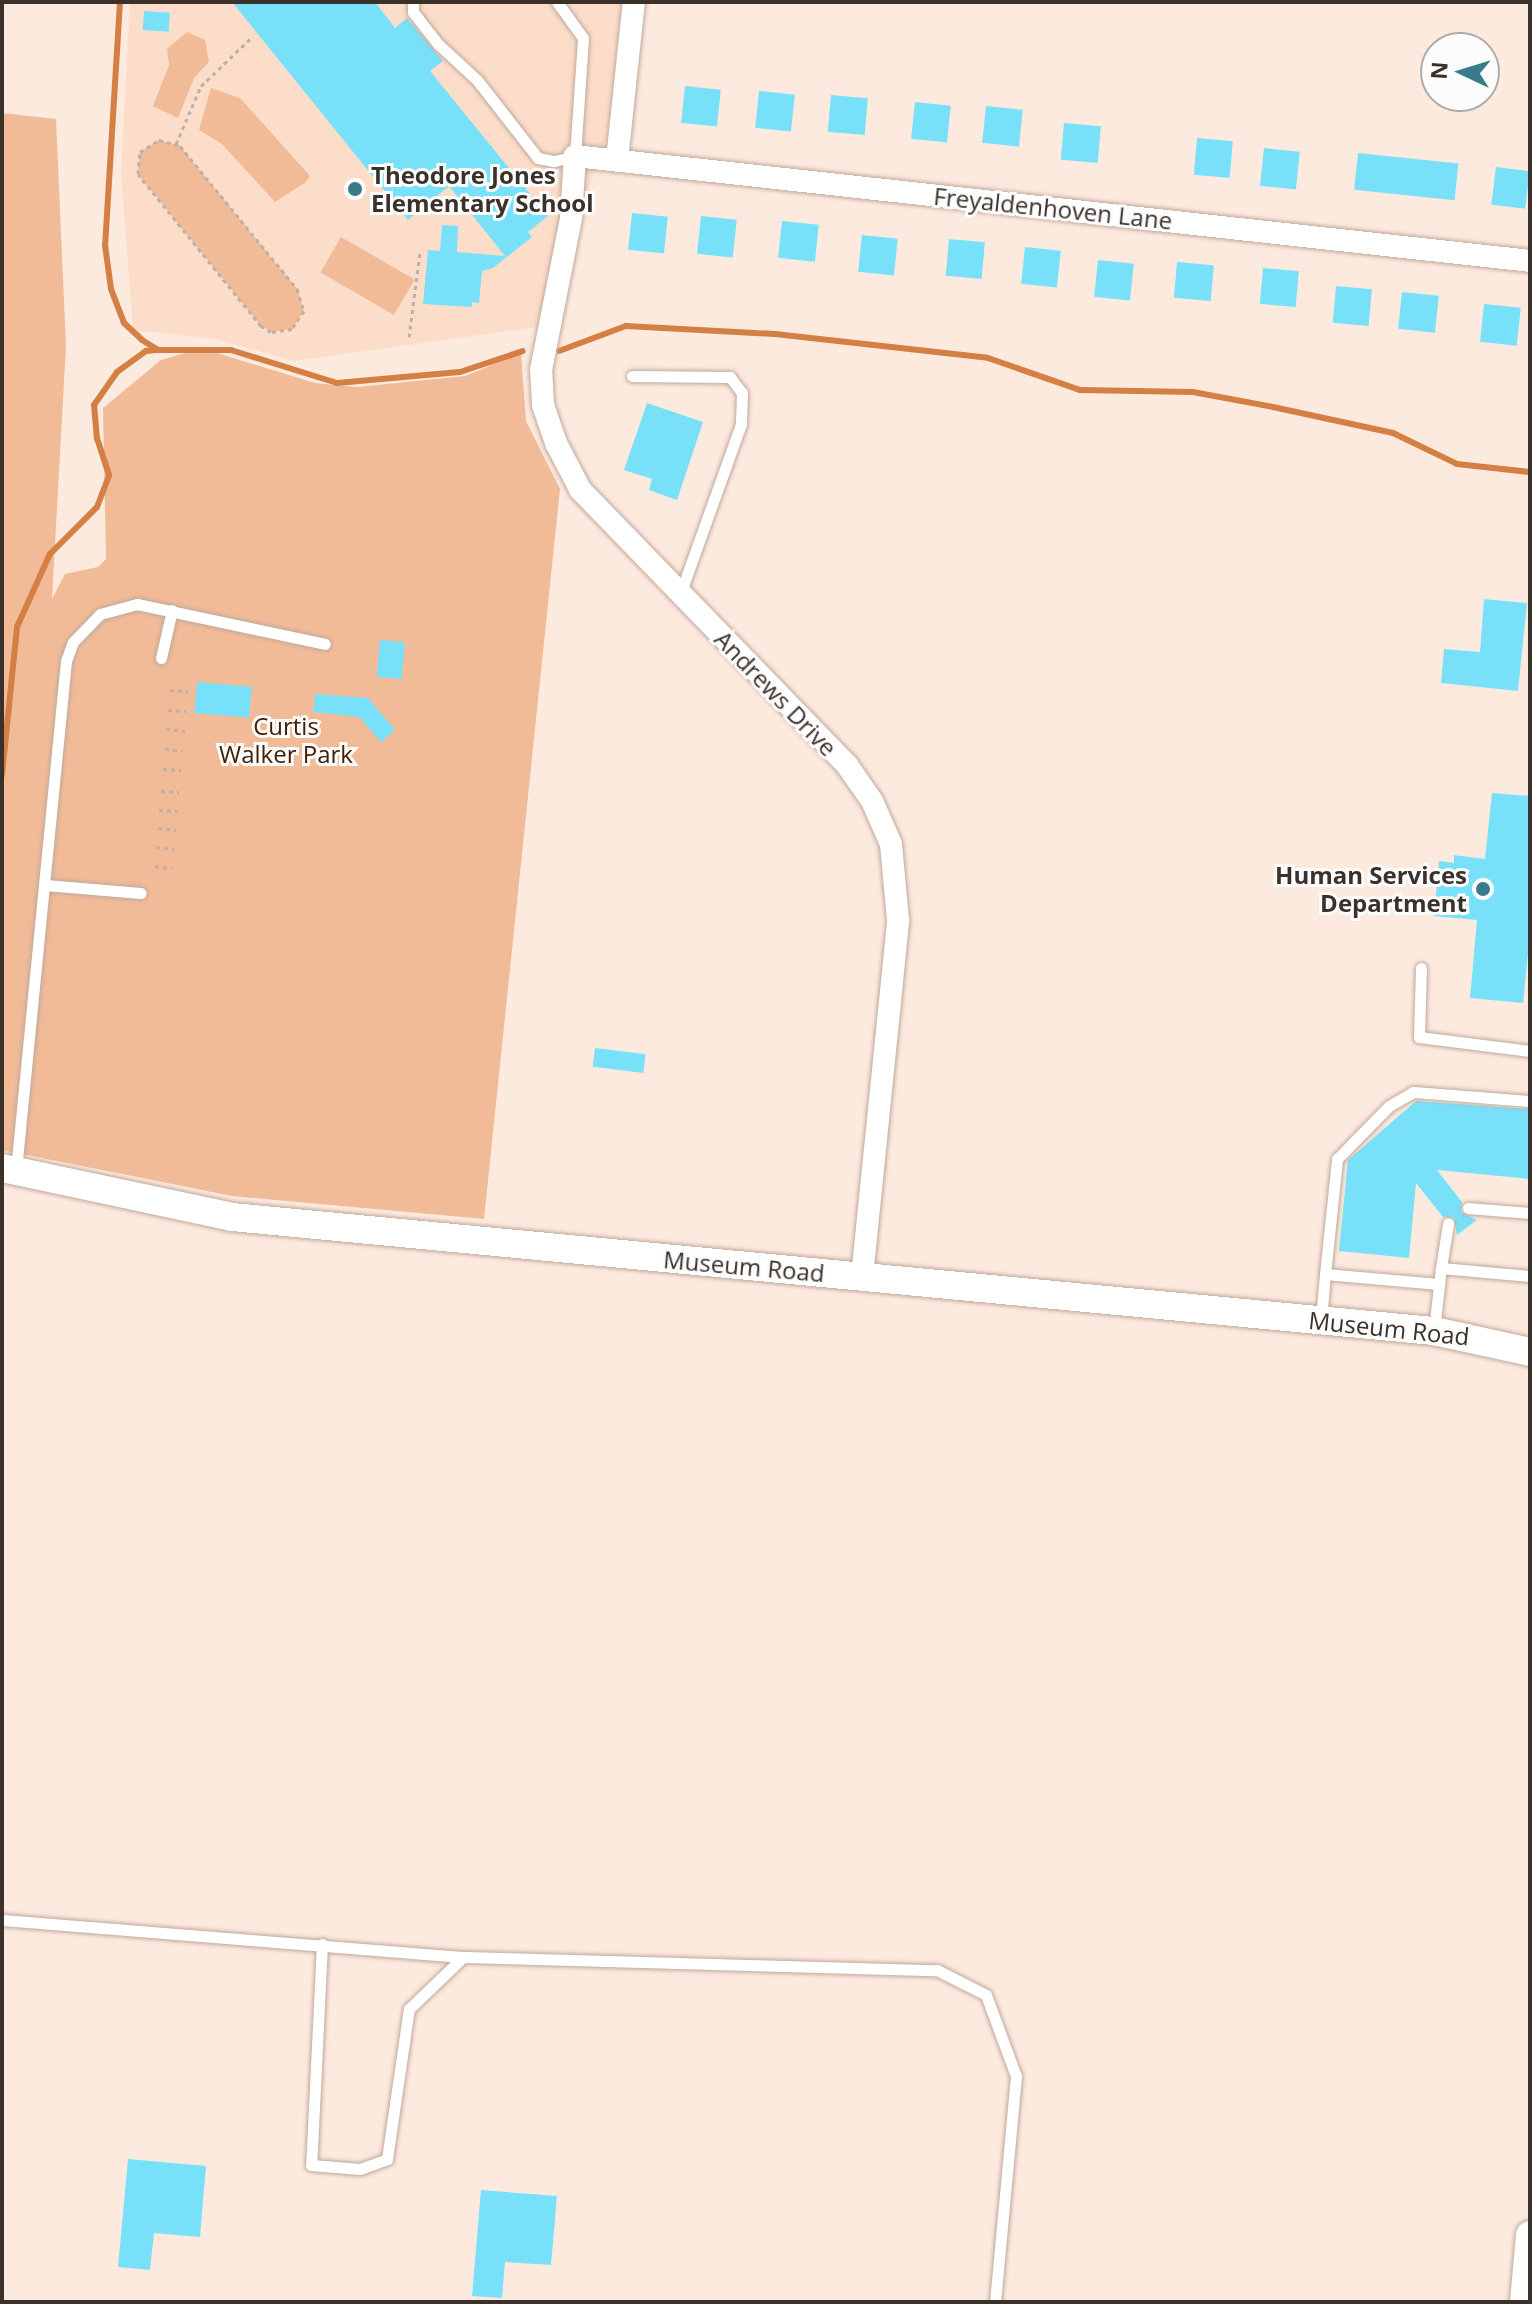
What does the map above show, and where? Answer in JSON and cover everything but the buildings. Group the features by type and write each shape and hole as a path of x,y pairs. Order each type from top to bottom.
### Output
{"street":[{"path":"617,160 634,2"},
{"name":"Freyaldenhoven Lane","path":"575,156 1530,261"},
{"name":"Andrews Drive","path":"575,156 571,218 545,337 543,405 580,489 847,765 872,801 891,844 898,920 862,1277"},
{"name":"Museum Road","path":"9,1169 232,1217 1434,1331 1489,1339 1530,1352"},
{"name":"Museum Road","path":"1489,1339 1530,1333"},
{"path":"1524,2302 1530,2235"}],"lane":[{"path":"413,2 413,12 438,44 477,80 538,158 554,161 575,156 583,38 557,2"},
{"path":"632,376 730,377 742,393 741,424 679,594"},
{"path":"9,1169 45,885 70,648 85,626 108,609 137,604 325,644"},
{"path":"161,658 172,610"},
{"path":"45,885 141,893"},
{"path":"1421,968 1419,1037 1530,1051"},
{"path":"1321,1320 1337,1159 1389,1106 1413,1092 1530,1101"},
{"path":"1468,1208 1530,1213"},
{"path":"1434,1331 1448,1224"},
{"path":"1441,1268 1530,1276"},
{"path":"1325,1274 1439,1284"},
{"path":"2,1920 463,1957 937,1970 986,1995 1016,2076 995,2302"},
{"path":"322,1944 311,2165 360,2169 387,2159 409,2009 463,1957"}],"path":[{"path":"176,144 201,86 253,36"},
{"path":"159,140 176,144 303,299 300,322 292,329 282,333 261,326 138,174 140,152 148,144 159,140"},
{"path":"409,337 420,252"},
{"path":"170,690 188,691"},
{"path":"168,710 186,711"},
{"path":"166,729 185,731"},
{"path":"165,749 183,751"},
{"path":"163,769 181,770"},
{"path":"161,791 179,792"},
{"path":"159,810 178,811"},
{"path":"158,828 176,830"},
{"path":"156,847 174,849"},
{"path":"155,866 172,868"}],"shaded area":[{"name":"Theodore Jones Elementary School","path":"130,2 622,2 607,135 584,201 558,324 294,361 216,339 133,330 121,173"}],"green space":[{"path":"187,32 205,40 209,62 194,78 178,118 153,106 169,65 167,49"},
{"path":"211,88 240,98 310,176 306,182 275,202 222,144 199,130"},
{"name":"Curtis Walker Park","path":"2,113 56,119 66,346 52,599 65,574 98,567 106,559 103,408 161,360 189,352 217,353 315,383 357,387 465,376 521,353 526,421 560,489 484,1219 232,1196 2,1150"},
{"path":"159,140 180,146 297,289 304,311 292,329 271,332 261,326 138,174 140,152"},
{"path":"341,237 415,280 394,315 320,273"}],"waterway":[{"path":"120,2 105,245 111,289 124,323 142,340 158,350 231,350 337,383 460,372 523,351"},
{"path":"559,351 626,326 775,334 988,358 1080,390 1193,392 1393,433 1457,464 1530,472"},
{"path":"2,775 17,627 50,554 97,507 109,475 97,439 94,405 117,372 146,351 156,350"}],"place":[{"name":"Theodore Jones Elementary School","path":"355,189"},
{"name":"Human Services Department","path":"1483,889"}]}
